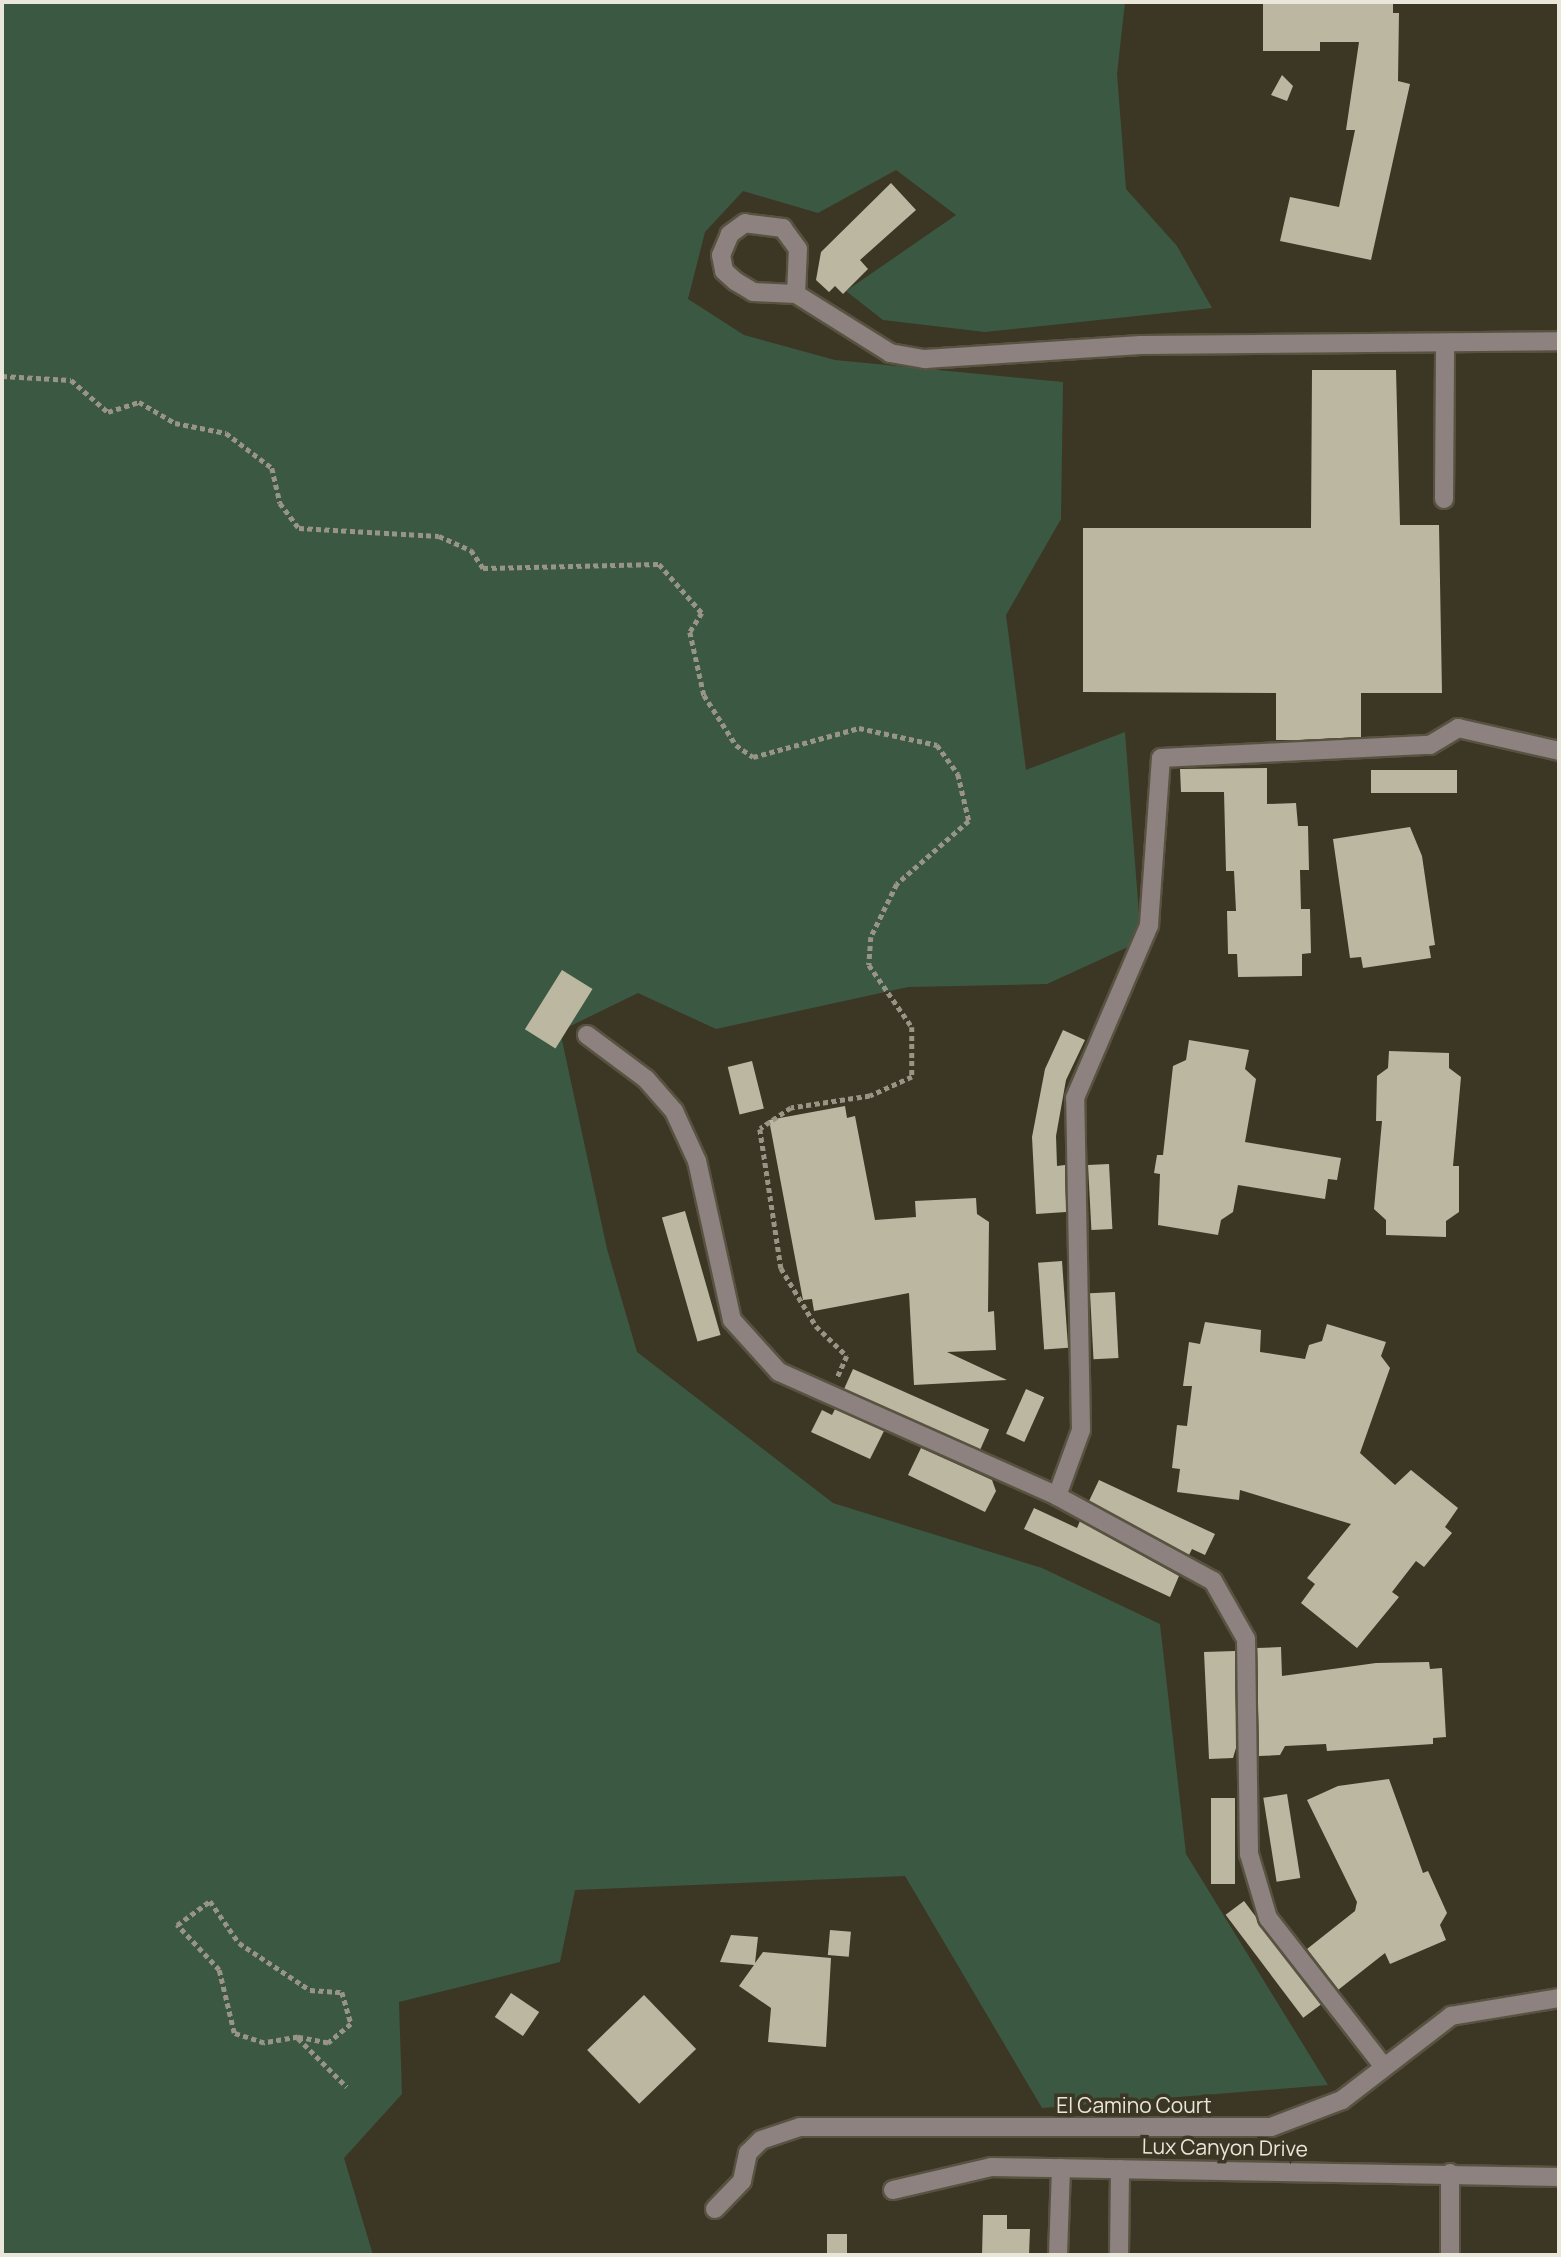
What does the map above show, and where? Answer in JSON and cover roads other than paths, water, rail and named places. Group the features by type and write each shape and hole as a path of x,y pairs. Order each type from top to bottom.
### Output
{"street":[{"path":"796,294 798,249 783,228 745,223 730,234 721,255 724,271 735,281 753,292 796,294 890,353 925,359 1141,345 1559,341"},
{"path":"1444,499 1445,343"},
{"path":"1057,1496 1081,1430 1075,1098 1149,925 1161,758 1430,745 1458,728 1559,751"},
{"path":"587,1035 646,1079 674,1111 697,1161 732,1320 779,1372 1057,1496 1213,1581 1246,1640 1249,1854 1268,1918 1384,2067"},
{"name":"El Camino Court","path":"715,2209 742,2181 748,2153 761,2140 800,2127 1271,2127 1342,2100 1451,2016 1559,1998"},
{"name":"Lux Canyon Drive","path":"893,2190 991,2167 1559,2177"},
{"path":"1058,2255 1061,2168"},
{"path":"1119,2255 1120,2169"},
{"path":"1450,2173 1450,2255"}]}
